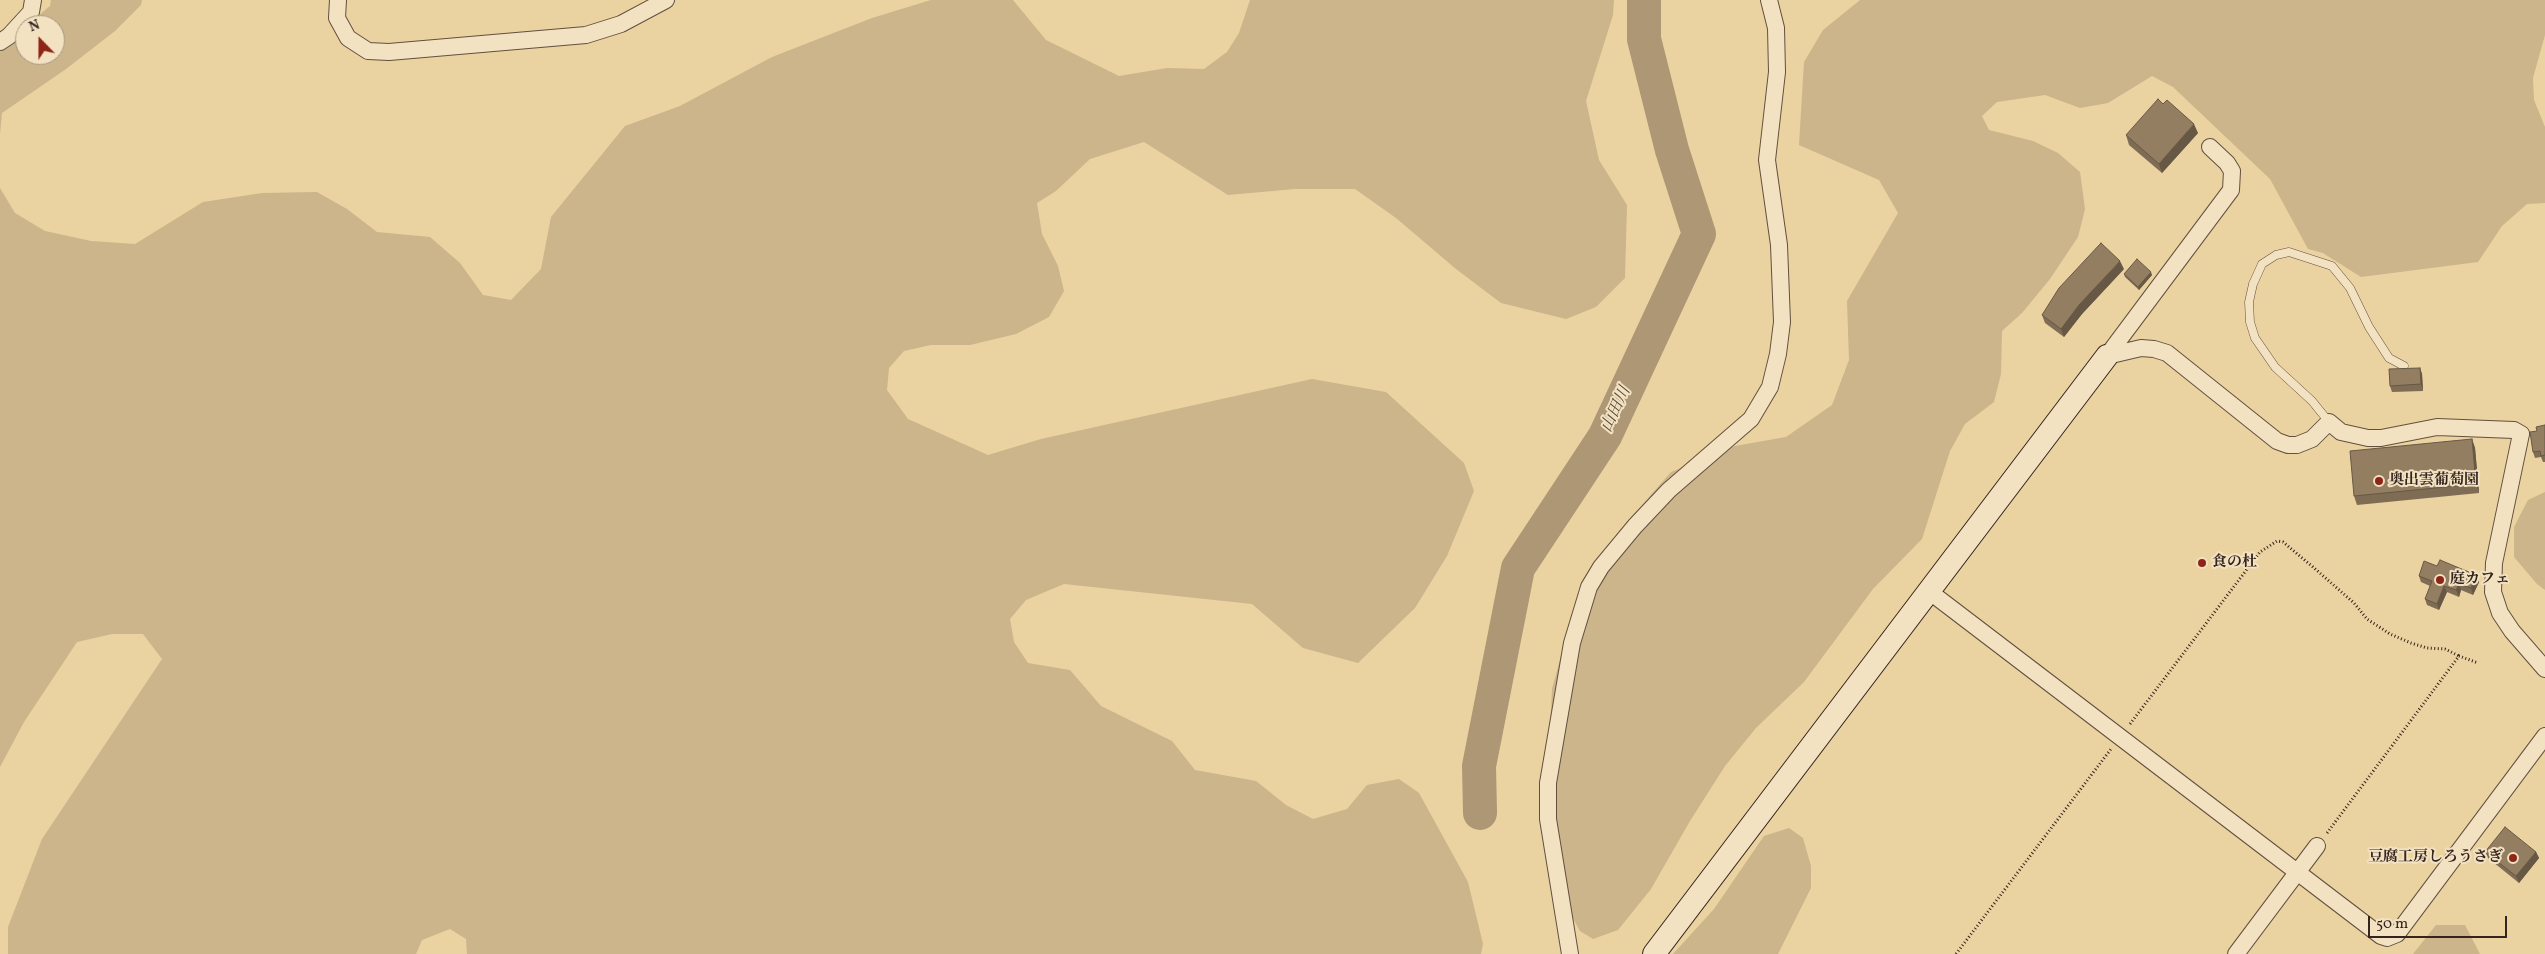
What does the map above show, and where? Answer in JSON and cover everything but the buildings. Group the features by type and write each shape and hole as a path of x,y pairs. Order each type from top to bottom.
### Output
{"street":[{"path":"0,42 9,36 30,12 33,0"},
{"path":"338,0 337,18 348,38 368,51 389,52 586,35 621,24 666,0"},
{"path":"1570,954 1548,819 1548,783 1572,643 1589,587 1601,567 1635,526 1669,490 1751,419 1770,387 1778,354 1782,322 1779,245 1767,160 1777,72 1776,28 1769,0"},
{"path":"1654,954 1930,592 2231,190 2232,171 2227,163 2210,147"},
{"path":"2107,356 2141,348 2154,348 2167,353 2277,441 2288,445 2298,445 2312,439 2329,422 2341,432 2368,438 2381,438 2437,427 2514,430 2521,434 2494,562 2493,592 2500,612 2512,631 2545,669"},
{"path":"1930,592 2381,936 2392,937 2545,736"},
{"path":"2236,954 2317,846"}],"lane":[{"path":"2329,422 2312,402 2276,367 2255,338 2250,322 2249,302 2253,284 2262,264 2276,254 2289,252 2332,266 2350,288 2369,327 2390,358 2404,366"}],"path":[{"path":"1956,954 2260,552 2277,541 2283,542 2354,603 2367,618 2390,634 2427,648 2445,649 2478,663"},
{"path":"2317,846 2459,656"}],"shaded area":[{"path":"51,0 142,0 141,5 115,31 66,69 2,113 0,134 0,52 15,37 15,65 65,65 65,15 39,15 50,6"},
{"path":"931,0 1013,0 1046,40 1119,76 1167,68 1204,69 1227,52 1239,33 1250,0 1614,0 1613,15 1586,101 1599,160 1627,205 1625,278 1596,307 1566,319 1501,303 1456,269 1396,218 1355,189 1295,189 1228,195 1144,142 1090,159 1056,191 1037,203 1042,234 1058,266 1064,291 1049,317 1016,334 970,345 931,345 904,351 889,368 887,390 908,419 988,455 1041,439 1312,379 1386,392 1464,463 1474,491 1447,556 1415,608 1358,663 1303,648 1252,604 1064,584 1026,600 1010,619 1014,642 1028,663 1070,670 1101,706 1172,741 1195,770 1256,781 1286,805 1313,819 1347,809 1367,785 1399,779 1419,793 1468,882 1483,944 1481,954 467,954 466,939 450,929 422,940 416,954 8,954 8,927 42,839 162,659 143,634 112,634 77,642 24,722 0,767 0,188 15,213 45,231 91,241 135,244 203,202 262,193 317,192 347,209 377,232 430,237 460,263 483,295 511,300 541,269 551,217 625,126 680,106 772,57 872,18"},
{"path":"1860,0 2545,0 2545,35 2533,78 2534,100 2545,127 2545,203 2527,204 2502,226 2478,262 2361,277 2323,253 2308,249 2270,179 2173,87 2152,76 2108,103 2080,108 2045,95 1997,102 1982,116 1989,130 2033,141 2058,153 2080,172 2085,209 2078,237 2050,279 2022,313 2002,331 2001,374 1994,402 1965,424 1950,451 1922,539 1873,589 1804,682 1756,728 1725,766 1690,821 1651,889 1618,930 1593,939 1580,931 1569,911 1562,872 1549,756 1552,689 1568,630 1596,571 1620,530 1671,472 1735,446 1786,437 1832,405 1849,360 1847,301 1898,213 1879,180 1799,145 1804,62 1823,30"},
{"path":"2545,492 2545,590 2537,584 2514,557 2514,527 2528,500"},
{"path":"1789,828 1803,838 1811,866 1811,888 1778,954 1673,954 1714,909 1764,836"},
{"path":"2436,925 2465,925 2480,954 2413,954"}],"waterway":[{"name":"山田川","path":"1480,813 1479,766 1518,568 1605,436 1699,234 1672,150 1644,39 1644,0"}],"place":[{"name":"奥出雲葡萄園","path":"2379,481"},
{"name":"食の杜","path":"2202,563"},
{"name":"庭カフェ","path":"2440,580"},
{"name":"豆腐工房しろうさぎ","path":"2513,858"}]}
